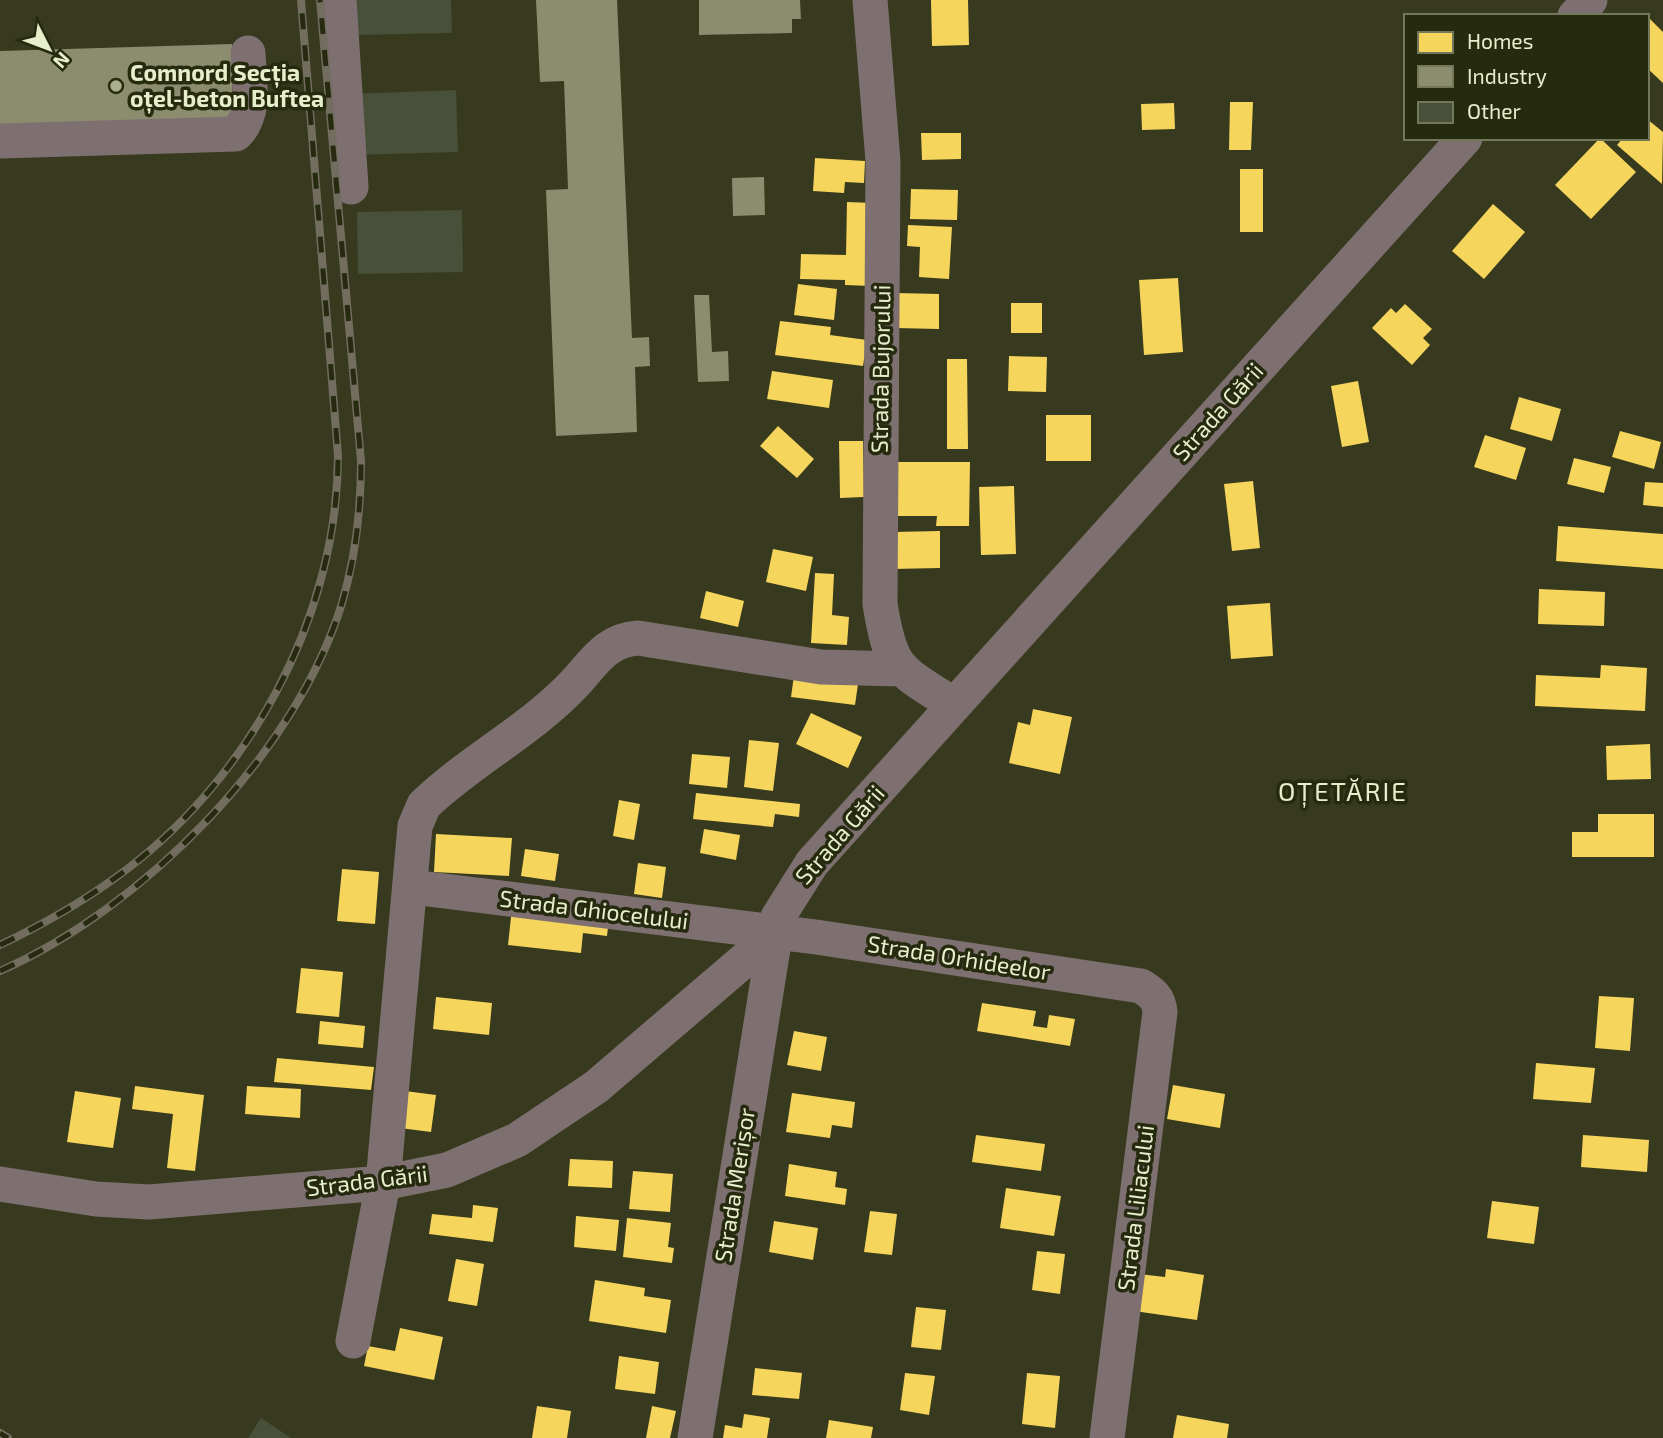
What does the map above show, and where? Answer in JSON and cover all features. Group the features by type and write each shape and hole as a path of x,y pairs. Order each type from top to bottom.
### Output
{"street":[{"path":"339,0 351,187"},
{"name":"Strada Bujorului","path":"870,0 883,161 880,604 886,644 900,670"},
{"path":"1577,14 1590,0"},
{"path":"0,141 236,134 247,123 250,113 248,53"},
{"name":"Strada Gării","path":"0,1184 96,1199 149,1202 383,1183 447,1170 482,1157 559,1113 596,1087 776,933 778,917 797,882 1463,140"},
{"path":"353,1341 383,1183 412,887 415,826 424,805 543,714 614,643 638,638 821,667 900,670 954,705"},
{"name":"Strada Ghiocelului","path":"412,887 776,933"},
{"name":"Strada Orhideelor","path":"776,933 1141,986"},
{"name":"Strada Merișor","path":"695,1438 776,933"},
{"name":"Strada Liliacului","path":"1107,1438 1160,1012 1156,997 1141,986"}],"building: Homes":[{"path":"931,0 968,0 969,45 932,46"},
{"path":"1650,19 1663,32 1663,83 1649,70"},
{"path":"1230,102 1253,102 1251,150 1229,150"},
{"path":"1174,103 1175,129 1142,130 1141,104"},
{"path":"1649,121 1663,132 1662,184 1617,145 1621,140 1649,140"},
{"path":"921,133 961,133 961,159 922,160"},
{"path":"1598,140 1602,140 1636,172 1591,219 1555,185"},
{"path":"815,158 865,161 864,183 845,182 844,193 813,191"},
{"path":"1240,169 1263,169 1263,232 1240,232"},
{"path":"911,189 958,190 957,220 910,219"},
{"path":"847,202 873,203 871,286 845,285 845,280 800,279 801,254 846,255"},
{"path":"1493,204 1525,232 1484,279 1452,251"},
{"path":"908,225 952,227 949,279 919,277 920,247 907,246"},
{"path":"1178,278 1183,352 1144,355 1139,280"},
{"path":"798,284 837,289 834,320 794,315"},
{"path":"896,293 939,294 939,329 895,328"},
{"path":"1011,303 1042,303 1042,333 1011,333"},
{"path":"1405,304 1432,329 1423,338 1430,345 1412,365 1372,328 1391,308 1396,313"},
{"path":"780,321 831,327 830,335 867,340 863,366 775,355"},
{"path":"1009,356 1047,357 1046,392 1008,391"},
{"path":"947,359 967,359 968,449 947,449"},
{"path":"772,371 833,380 829,408 767,399"},
{"path":"1358,381 1369,442 1342,447 1331,386"},
{"path":"1519,397 1561,409 1552,441 1510,429"},
{"path":"1046,415 1091,415 1091,461 1046,461"},
{"path":"778,426 814,459 797,478 760,446"},
{"path":"1620,431 1661,442 1654,469 1612,457"},
{"path":"1485,435 1526,448 1516,480 1474,467"},
{"path":"839,441 863,441 864,497 840,498"},
{"path":"1574,458 1611,467 1604,493 1567,484"},
{"path":"894,462 970,462 969,526 936,526 937,516 893,516"},
{"path":"1253,481 1260,548 1232,551 1224,484"},
{"path":"1645,482 1663,483 1663,507 1643,505"},
{"path":"1014,486 1016,554 981,555 979,487"},
{"path":"1558,526 1663,534 1663,569 1556,561"},
{"path":"940,531 940,568 892,569 892,532"},
{"path":"773,549 813,557 806,591 766,582"},
{"path":"815,573 834,574 832,615 849,617 847,645 811,643"},
{"path":"1539,589 1605,592 1604,626 1538,624"},
{"path":"706,591 744,601 738,627 700,618"},
{"path":"1270,603 1273,656 1231,659 1227,606"},
{"path":"1601,665 1647,668 1645,711 1535,706 1536,675 1600,678"},
{"path":"795,668 859,677 855,705 791,697"},
{"path":"1033,709 1072,717 1060,774 1009,763 1018,722 1030,725"},
{"path":"811,713 862,737 848,768 796,744"},
{"path":"749,740 779,743 773,791 744,787"},
{"path":"1650,744 1651,779 1607,780 1606,746"},
{"path":"692,754 730,757 727,788 689,784"},
{"path":"696,793 800,804 799,817 775,814 773,827 693,819"},
{"path":"619,800 640,804 634,840 613,836"},
{"path":"1598,814 1654,814 1654,857 1572,857 1572,832 1598,832"},
{"path":"704,829 740,835 736,860 700,853"},
{"path":"436,834 512,838 509,876 434,872"},
{"path":"525,849 559,854 555,881 521,876"},
{"path":"638,863 666,867 662,898 634,894"},
{"path":"342,869 379,872 375,924 337,921"},
{"path":"512,908 609,919 607,936 583,933 581,953 508,945"},
{"path":"301,968 343,972 339,1017 296,1013"},
{"path":"1599,996 1634,998 1630,1051 1595,1048"},
{"path":"436,997 492,1003 489,1035 433,1029"},
{"path":"982,1003 1036,1011 1033,1026 1047,1028 1049,1015 1075,1019 1070,1046 977,1031"},
{"path":"320,1021 365,1026 363,1048 318,1044"},
{"path":"794,1031 827,1037 821,1071 787,1065"},
{"path":"277,1058 374,1067 371,1090 274,1082"},
{"path":"1536,1063 1595,1068 1591,1103 1533,1099"},
{"path":"1173,1085 1225,1094 1220,1128 1167,1119"},
{"path":"135,1086 204,1095 195,1171 167,1168 173,1114 132,1109"},
{"path":"247,1086 301,1089 300,1118 245,1114"},
{"path":"75,1091 121,1098 113,1148 67,1142"},
{"path":"405,1091 436,1095 431,1132 400,1128"},
{"path":"792,1093 855,1102 852,1128 832,1125 830,1138 786,1132"},
{"path":"976,1135 1045,1144 1041,1171 972,1162"},
{"path":"1583,1135 1649,1140 1647,1172 1581,1167"},
{"path":"570,1159 613,1161 612,1188 568,1186"},
{"path":"789,1164 837,1172 835,1187 847,1189 845,1205 785,1196"},
{"path":"633,1171 673,1174 670,1212 629,1209"},
{"path":"1006,1188 1061,1196 1054,1236 1000,1228"},
{"path":"1492,1201 1539,1207 1534,1244 1487,1238"},
{"path":"473,1205 498,1208 493,1242 429,1234 432,1214 472,1218"},
{"path":"870,1211 897,1214 892,1255 864,1252"},
{"path":"576,1216 619,1220 616,1251 574,1247"},
{"path":"627,1218 671,1223 668,1247 674,1248 672,1263 623,1257"},
{"path":"774,1221 818,1228 813,1260 769,1252"},
{"path":"1037,1251 1065,1254 1060,1294 1032,1290"},
{"path":"456,1259 484,1264 477,1306 448,1301"},
{"path":"1166,1269 1204,1275 1197,1320 1134,1311 1139,1274 1165,1277"},
{"path":"595,1280 645,1288 644,1296 671,1300 666,1333 589,1321"},
{"path":"916,1307 946,1310 941,1350 911,1347"},
{"path":"400,1328 443,1337 434,1380 364,1366 368,1346 395,1351"},
{"path":"619,1356 659,1362 655,1394 615,1389"},
{"path":"755,1368 802,1373 799,1399 752,1395"},
{"path":"905,1373 935,1376 929,1415 900,1410"},
{"path":"1027,1373 1060,1376 1055,1428 1022,1424"},
{"path":"537,1406 571,1411 567,1438 532,1438"},
{"path":"652,1406 676,1411 670,1438 646,1438"},
{"path":"744,1414 770,1418 767,1438 723,1438 725,1425 742,1428"},
{"path":"1177,1415 1229,1424 1227,1438 1173,1438"},
{"path":"829,1420 873,1427 871,1438 826,1438"}],"building: Industry":[{"path":"536,0 617,0 632,338 649,337 650,366 635,367 637,432 556,436 546,190 568,189 564,81 540,82"},
{"path":"699,0 800,0 801,19 792,19 792,33 699,35"},
{"name":"Comnord Secția oțel-beton Buftea","path":"232,44 233,122 0,128 0,51"},
{"path":"764,177 765,215 733,216 732,178"},
{"path":"694,295 709,295 712,352 728,351 729,381 698,382"}],"building: Other":[{"path":"354,0 451,0 452,33 355,35"},
{"path":"456,90 458,152 352,155 350,94"},
{"path":"462,210 463,272 358,274 357,212"},
{"path":"261,1418 291,1438 248,1438"}],"railway":[{"path":"0,945 59,914 115,878 162,840 206,795 244,746 276,692 302,636 322,577 334,516 338,455 301,0"},
{"path":"0,971 54,943 107,908 159,867 207,820 251,769 289,715 320,660 342,603 357,532 361,461 320,0"},
{"path":"0,1433 8,1438"}],"place":[{"name":"Comnord Secția oțel-beton Buftea","path":"116,86"}],"district":[{"name":"OȚETĂRIE","path":"1343,792"}]}
